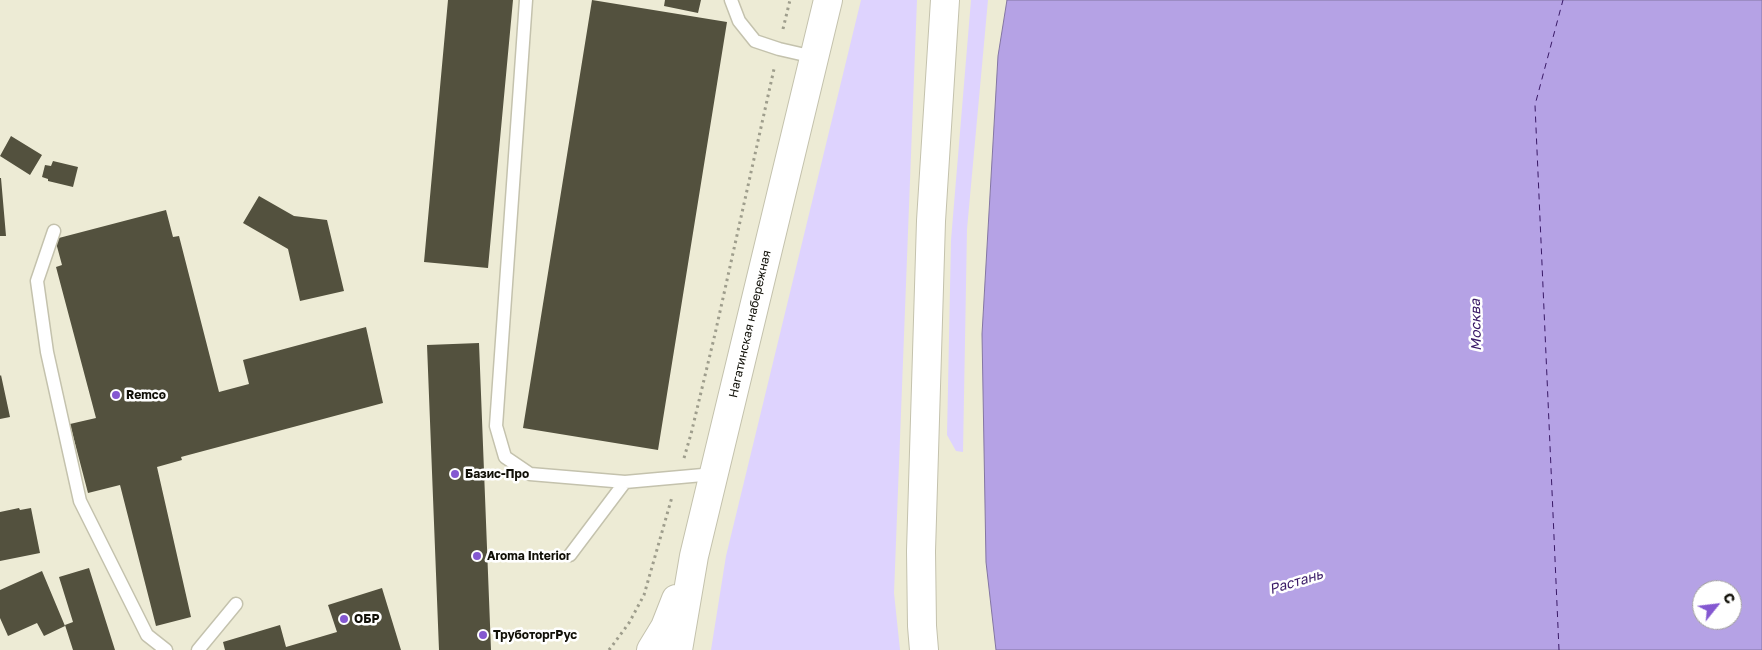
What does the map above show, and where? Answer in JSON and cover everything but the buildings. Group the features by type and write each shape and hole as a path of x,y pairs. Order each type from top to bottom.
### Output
{"main road":[{"name":"Нагатинская набережная","path":"678,650 694,556 828,0"},
{"path":"924,650 921,551 930,230 945,0"},
{"path":"651,650 665,627 694,556"}],"lane":[{"path":"526,0 496,426 505,457 530,474 625,482 714,474"},
{"path":"731,0 740,21 754,41 779,49 814,56"},
{"path":"54,231 37,281 47,352 80,501 147,636 166,650"},
{"path":"570,555 625,482"},
{"path":"198,650 236,604"}],"path":[{"path":"609,650 629,623 644,595 691,434 790,0"}],"shaded area":[{"path":"861,0 917,0 894,593 900,650 711,650 726,556"},
{"path":"971,0 988,0 967,229 963,452 956,451 947,435 951,240"}],"water":[{"path":"1007,0 1762,0 1762,650 996,650 986,562 982,334 998,56"}],"ferry route":[{"path":"1559,650 1535,105 1563,0"}],"place":[{"name":"Remco","path":"116,395"},
{"name":"Базис-Про","path":"455,474"},
{"name":"Aroma Interior","path":"477,556"},
{"name":"ОБР","path":"344,619"},
{"name":"ТруботоргРус","path":"483,635"}],"water label":[{"name":"Москва","path":"1476,325"},
{"name":"Растань","path":"1296,582"}]}
